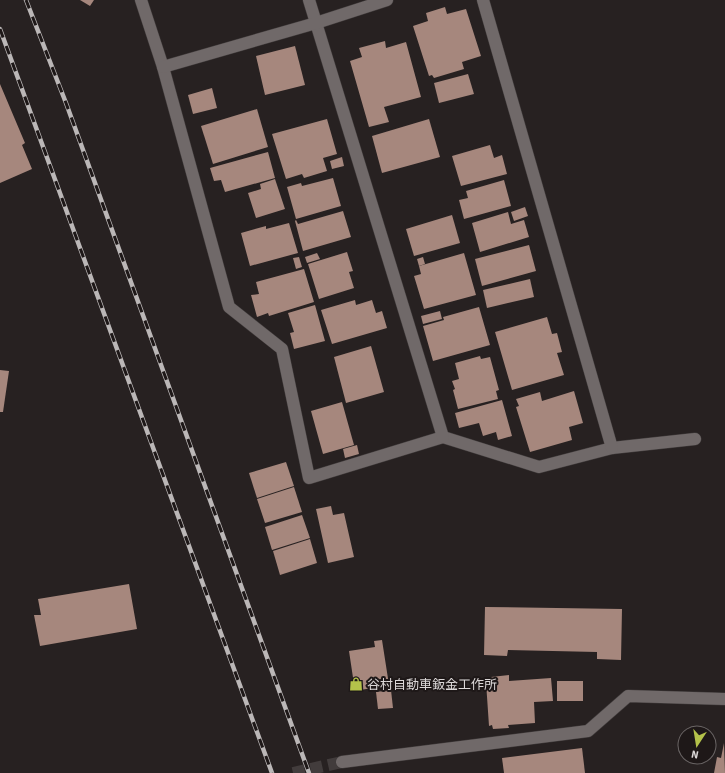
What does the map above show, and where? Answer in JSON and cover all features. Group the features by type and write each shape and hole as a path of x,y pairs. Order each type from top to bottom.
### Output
{"street":[{"path":"141,0 163,68 229,307 282,349 309,478 443,437 539,467 612,448 695,439"},
{"path":"309,0 443,437"},
{"path":"163,68 388,0"},
{"path":"483,0 612,448"},
{"path":"342,762 588,731 628,696 725,699"}],"building":[{"path":"80,0 94,0 90,6"},
{"path":"445,7 447,14 466,9 481,56 462,62 464,69 434,78 432,75 429,76 413,26 428,21 426,13"},
{"path":"385,41 386,48 406,42 421,97 384,107 389,122 369,127 350,61 362,57 359,48"},
{"path":"295,46 305,85 265,95 256,56"},
{"path":"468,74 474,94 439,103 434,83"},
{"path":"0,84 25,143 22,145 32,169 0,183"},
{"path":"212,88 217,108 193,114 188,95"},
{"path":"257,109 268,147 213,164 201,126"},
{"path":"327,119 337,154 323,158 327,171 304,178 302,174 286,179 272,134"},
{"path":"429,119 440,157 382,173 372,136"},
{"path":"490,145 494,158 502,155 507,174 461,186 452,156"},
{"path":"268,152 275,178 225,192 221,180 214,181 210,168"},
{"path":"342,157 344,166 332,169 330,161"},
{"path":"333,178 341,206 296,219 287,187 301,183 302,186"},
{"path":"275,179 285,209 256,218 248,193 261,189 260,184"},
{"path":"504,180 511,206 464,219 459,200 468,198 466,191"},
{"path":"525,207 528,216 514,221 511,212"},
{"path":"343,211 351,237 303,251 296,220 298,224"},
{"path":"508,212 511,224 524,220 529,237 480,252 472,223"},
{"path":"452,215 460,243 414,256 406,229"},
{"path":"289,223 298,253 250,266 241,233 266,226 266,229"},
{"path":"529,245 536,271 482,286 475,259"},
{"path":"347,252 353,271 349,272 354,288 319,299 308,264"},
{"path":"317,253 320,259 307,263 305,257"},
{"path":"464,253 476,295 424,309 414,276 421,274 419,266"},
{"path":"299,257 302,267 296,269 293,258"},
{"path":"423,257 425,264 419,266 417,259"},
{"path":"304,269 314,302 269,316 268,313 257,317 251,295 259,294 256,282"},
{"path":"530,279 534,297 487,308 483,290"},
{"path":"355,300 356,305 372,300 376,313 382,311 387,328 332,344 321,310"},
{"path":"315,305 325,341 294,349 290,333 294,332 288,313"},
{"path":"479,307 490,345 433,361 423,326 444,320 443,317"},
{"path":"440,311 442,319 423,324 421,316"},
{"path":"547,317 552,334 557,333 562,352 557,353 564,375 512,390 495,332"},
{"path":"371,346 384,392 346,403 334,357"},
{"path":"480,356 481,359 490,357 499,390 496,391 498,399 458,409 453,390 455,389 452,381 459,379 455,363"},
{"path":"0,370 9,371 3,412 0,412"},
{"path":"574,391 583,423 569,427 572,440 530,452 516,407 519,406 516,399 540,392 542,401"},
{"path":"502,400 512,436 498,440 496,432 483,436 479,423 459,428 455,413"},
{"path":"342,402 354,445 323,454 311,411"},
{"path":"357,445 359,454 345,458 343,449"},
{"path":"286,462 294,486 257,498 249,473"},
{"path":"294,487 302,512 265,523 257,499"},
{"path":"331,506 333,515 344,513 354,557 328,563 316,509"},
{"path":"302,515 310,538 272,550 265,527"},
{"path":"310,539 317,563 280,575 273,551"},
{"path":"129,584 137,629 40,646 34,615 41,615 38,599"},
{"path":"485,607 622,609 621,660 597,659 597,652 508,650 507,656 484,655"},
{"path":"382,640 389,685 355,691 349,651 375,647 374,641"},
{"path":"509,675 509,681 551,678 553,701 534,702 535,723 508,725 509,728 493,729 492,725 489,726 486,682 492,681 491,677"},
{"path":"557,681 583,681 583,701 557,701"},
{"path":"391,690 393,708 378,709 376,692"},
{"path":"724,743 725,773 714,773 716,765 717,765 717,757 721,758"},
{"path":"582,748 585,773 504,773 502,758"}],"tunnel":[{"path":"293,773 342,762"}],"railway":[{"path":"26,0 66,103 309,773"},
{"path":"0,29 272,773"}],"place":[{"name":"谷村自動車鈑金工作所","path":"356,684"}]}
